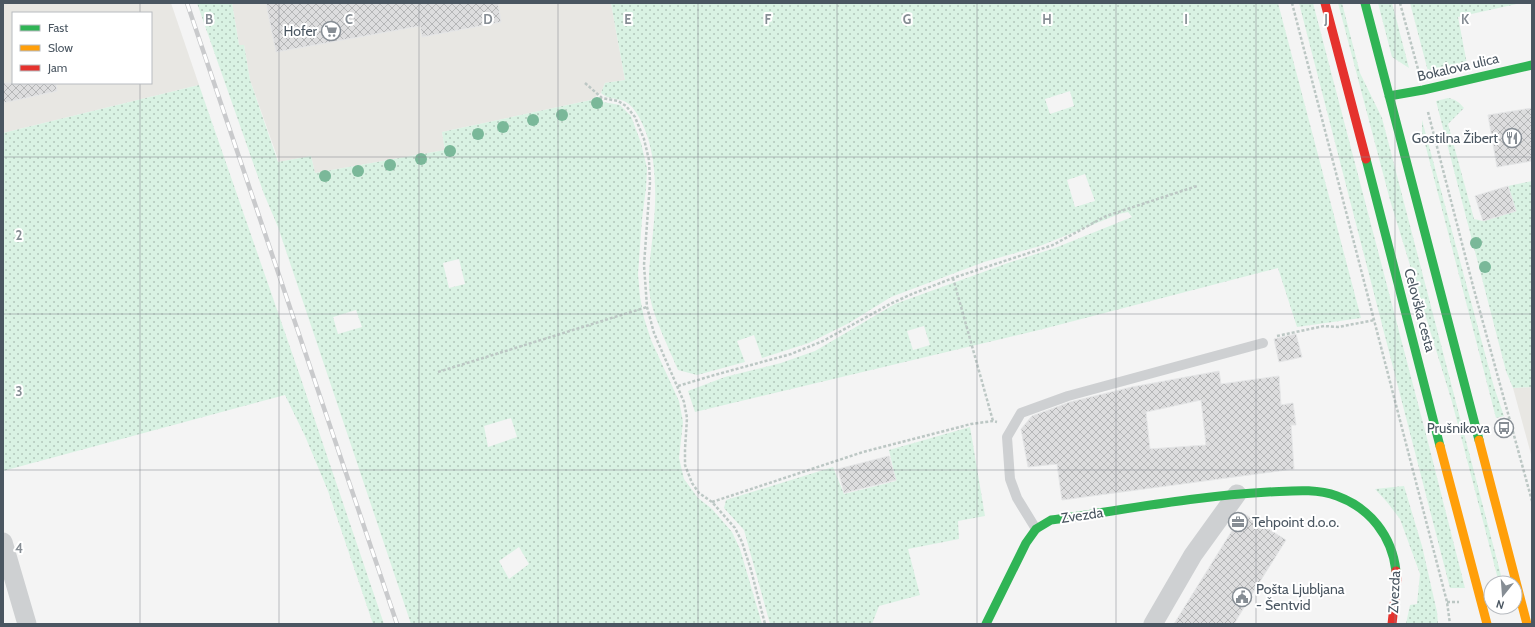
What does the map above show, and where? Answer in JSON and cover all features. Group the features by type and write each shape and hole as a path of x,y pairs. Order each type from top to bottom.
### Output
{"main road":[{"name":"Celovška cesta","path":"1325,3 1487,624"},
{"name":"Celovška cesta","path":"1365,3 1527,624"},
{"name":"Bokalova ulica","path":"1389,96 1423,90 1532,65"},
{"name":"Zvezda","path":"986,624 1026,543 1036,529 1051,520 1237,494 1312,490 1337,496 1354,504 1372,517 1387,539 1396,561 1397,579 1392,624"}],"street":[{"path":"1153,624 1193,555 1237,494"},
{"path":"3,542 27,624"}],"lane":[{"path":"1036,529 1017,498 1010,479 1007,437 1021,412 1068,396 1263,343"}],"path":[{"path":"1292,3 1447,602 1450,624"},
{"path":"1400,3 1419,74"},
{"path":"585,83 602,98 618,101 626,106 635,117 644,139 649,160 650,182 644,265 647,307 654,333 684,402 687,418 684,449 685,465 692,483 699,493 712,502 735,528 742,542 751,570 765,624"},
{"path":"1427,109 1473,286 1532,501"},
{"path":"678,386 791,354 822,341 890,304 953,278 1053,245 1106,216 1197,186"},
{"path":"953,278 993,421"},
{"path":"438,372 647,307"},
{"path":"1263,343 1272,337 1324,326 1338,327 1375,320"},
{"path":"712,502 863,452 971,424 993,421 1013,427"}],"shaded area":[{"path":"3,3 171,3 199,85 3,133"},
{"path":"232,3 611,3 625,80 605,83 601,93 591,100 442,132 445,150 315,173 311,156 279,162 250,80 244,45 239,45"},
{"path":"1532,387 1532,458 1513,388"}],"green space":[{"path":"197,3 232,3 239,45 244,45 250,80 278,162 311,156 315,173 445,150 442,132 591,100 620,105 631,116 641,143 647,168 638,274 640,297 644,318 651,340 679,401 683,422 679,458 684,479 698,498 712,509 732,532 740,549 762,624 411,624 278,227 264,194","holes":["459,259 465,284 449,288 443,263","356,310 362,327 338,334 333,317","511,418 517,437 488,447 484,426","519,547 529,564 509,579 499,561"]},
{"path":"611,3 1278,3 1361,318 1297,327 1278,268 1039,330 695,412 688,391 725,377 781,363 815,351 895,304 1008,263 1055,248 1132,217 1128,212 1119,214 1040,246 984,262 891,297 849,323 809,343 762,358 754,335 737,341 745,362 697,375 678,370 658,323 650,296 649,272 655,186 652,154 648,138 643,124 627,102 609,98 601,93 605,83 625,80","holes":["1070,91 1074,106 1050,114 1045,99","1085,174 1095,201 1075,207 1067,180","924,326 930,345 913,350 907,331"]},
{"path":"1299,3 1313,3 1465,588 1450,588"},
{"path":"1338,3 1342,3 1360,73 1382,118 1501,575 1497,575 1452,402 1390,200"},
{"path":"1378,3 1392,3 1409,68 1392,57"},
{"path":"1410,3 1521,3 1458,17 1467,64 1464,68 1455,72 1429,75"},
{"path":"199,85 384,624 373,624 328,491 305,436 285,395 3,471 3,133"},
{"path":"1448,98 1457,101 1464,108 1448,124 1474,219 1483,221 1516,211 1508,186 1532,181 1532,387 1513,388 1506,371 1436,101"},
{"path":"1422,120 1494,387 1504,416 1496,418 1422,132"},
{"path":"970,427 985,516 958,521 959,539 908,549 920,595 879,606 872,624 770,624 744,530 724,508 726,500 833,467 844,494 896,481 889,450"},
{"path":"1404,486 1422,546 1437,612 1438,624 1406,624 1410,605 1417,604 1420,574 1400,519 1375,489"}],"building":[{"name":"Hofer","path":"266,3 498,3 501,22 422,37 420,26 276,52"},
{"path":"3,83 56,84 57,91 3,103"},
{"name":"Gostilna Žibert","path":"1532,108 1532,161 1497,167 1488,115"},
{"path":"1508,186 1516,211 1483,221 1475,196"},
{"path":"1296,334 1302,357 1279,362 1274,339"},
{"path":"1219,371 1221,384 1279,376 1281,405 1293,403 1296,425 1291,425 1294,469 1062,500 1057,464 1028,467 1021,429 1032,416 1070,402 1132,387","holes":["1201,400 1206,445 1150,449 1146,412"]},
{"path":"889,456 896,480 844,493 838,469"},
{"path":"1243,513 1286,540 1234,624 1174,624"}],"railway":[{"path":"187,3 397,624"}],"traffic: fast":[{"path":"1365,3 1479,440"},
{"path":"1389,96 1423,90 1532,65"},
{"path":"1366,159 1440,446"},
{"path":"986,624 1026,543 1036,529 1051,520 1187,500 1268,492 1312,491 1329,493 1349,501 1360,508 1377,525 1390,546 1396,571"}],"traffic: slow":[{"path":"1479,440 1527,624"},
{"path":"1440,446 1487,624"}],"traffic: jam":[{"path":"1325,3 1366,159"},
{"path":"1392,624 1397,579 1396,571"}],"place":[{"name":"Hofer","path":"331,31"},
{"name":"Gostilna Žibert","path":"1512,138"},
{"name":"Prušnikova","path":"1504,428"},
{"name":"Tehpoint d.o.o.","path":"1238,522"},
{"name":"Pošta Ljubljana - Šentvid","path":"1242,597"}]}
